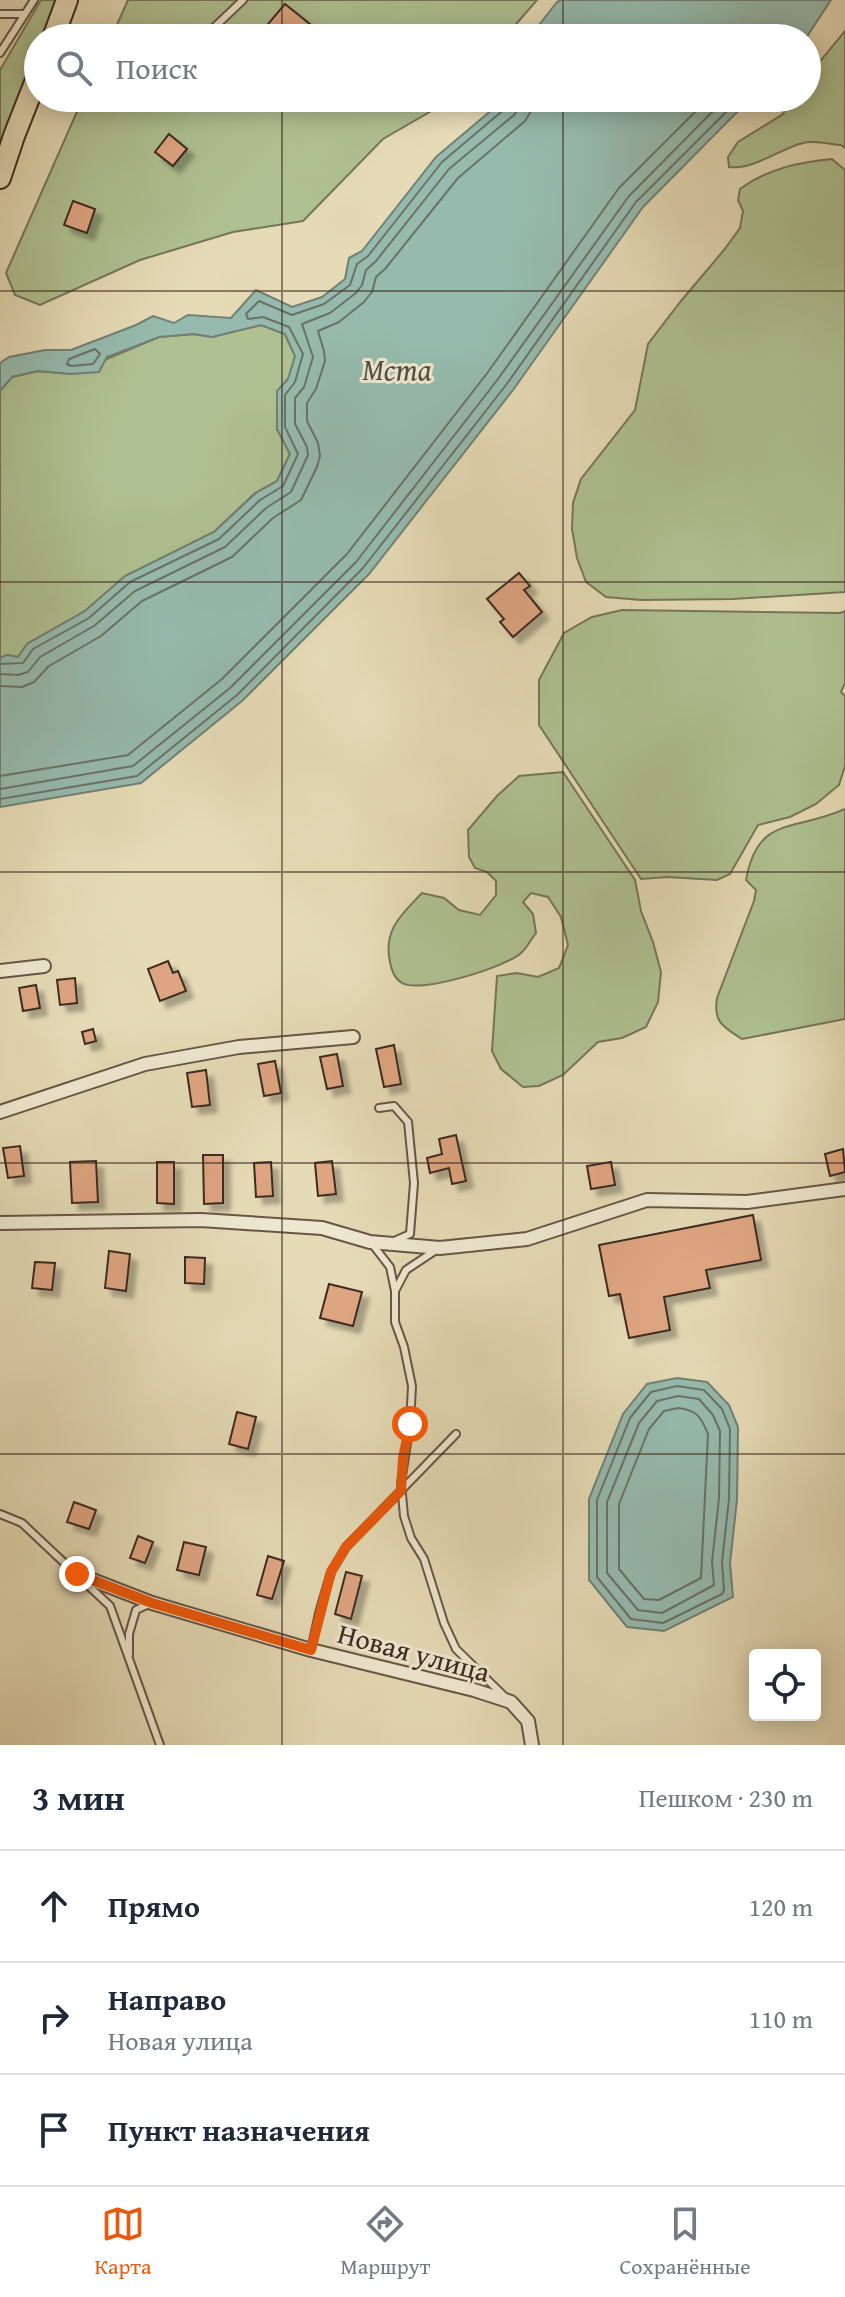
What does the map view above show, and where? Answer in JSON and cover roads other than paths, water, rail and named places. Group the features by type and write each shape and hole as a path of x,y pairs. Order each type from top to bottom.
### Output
{"main road":[{"path":"58,24 67,0"},
{"path":"0,178 24,111"}],"street":[{"path":"0,971 44,966"},
{"path":"0,1112 145,1064 239,1047 353,1037"},
{"path":"0,1223 201,1220 322,1228 387,1245 440,1248 527,1239 647,1200 747,1202 845,1189"},
{"name":"Новая улица","path":"77,1574 152,1603 311,1650 511,1702"},
{"path":"511,1702 528,1721 532,1745"}],"lane":[{"path":"0,53 34,0"},
{"path":"218,24 243,0"},
{"path":"0,14 24,14"},
{"path":"379,1108 394,1106 408,1122 414,1183 410,1234 387,1245"},
{"path":"370,1242 390,1267 395,1291 395,1322 412,1386 410,1424 403,1458 401,1491 404,1516 411,1538 424,1559 444,1623 456,1649 511,1702"},
{"path":"395,1291 406,1270 440,1248"},
{"path":"311,1650 331,1572 346,1547 456,1434"},
{"path":"0,1514 22,1523 110,1606 160,1745"},
{"path":"130,1664 129,1634 136,1610 152,1603"}],"water":[{"path":"831,0 815,24 540,24 557,2"},
{"name":"Мста","path":"489,112 737,112 643,207 513,390 369,574 242,701 141,783 0,807 0,658 7,655 18,657 27,644 85,611 125,576 214,532 256,493 277,481 290,454 277,429 277,391 288,379 295,356 285,334 261,325 212,337 194,334 159,337 107,357 99,372 71,374 37,371 12,377 0,391 0,363 9,357 45,350 71,350 153,316 174,323 188,315 231,318 256,290 292,307 322,297 345,279 349,258 362,251 436,157"},
{"path":"677,1378 707,1382 729,1405 738,1427 737,1500 730,1563 733,1597 664,1631 627,1627 589,1580 589,1499 623,1414 647,1384"}]}
